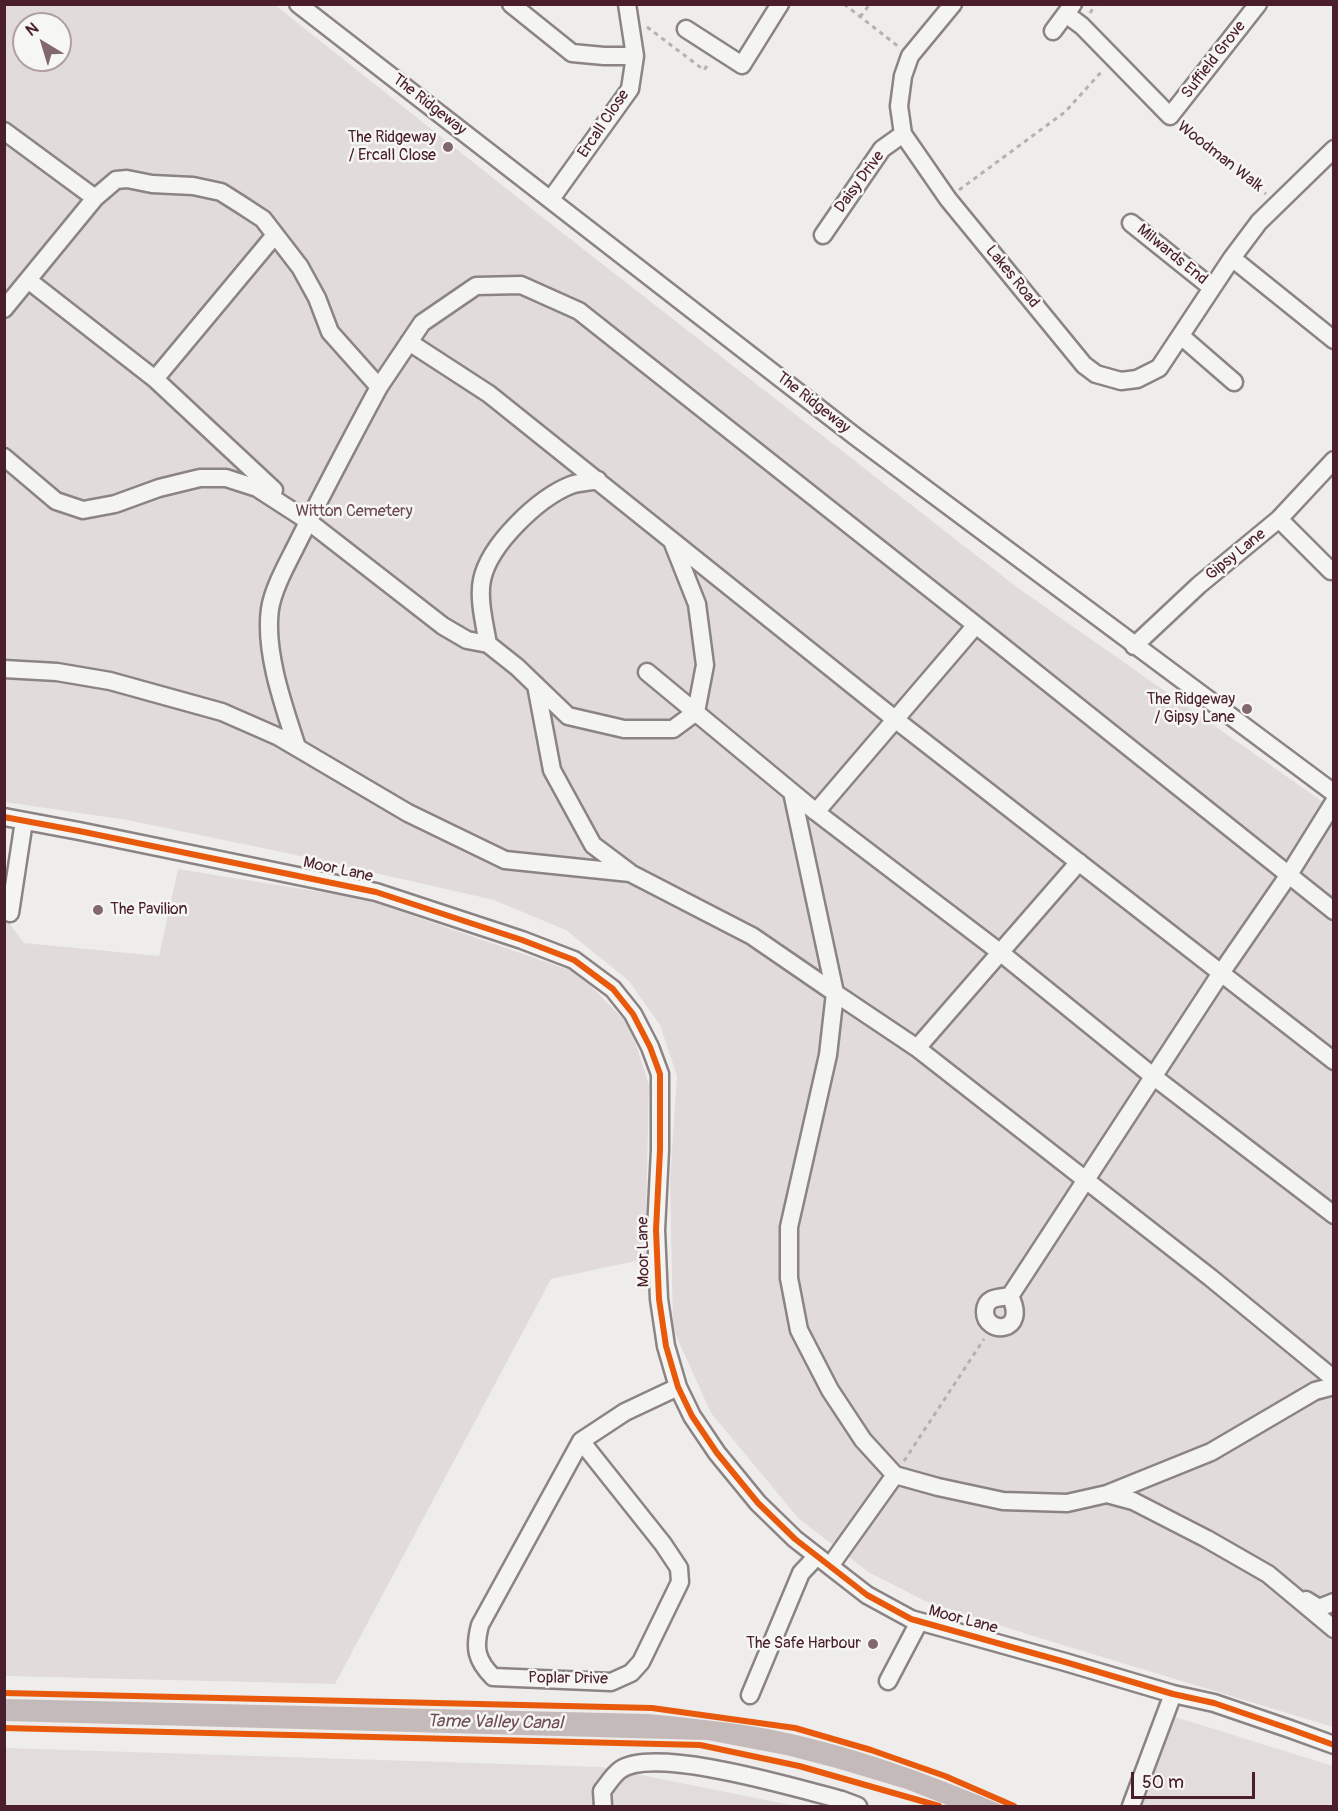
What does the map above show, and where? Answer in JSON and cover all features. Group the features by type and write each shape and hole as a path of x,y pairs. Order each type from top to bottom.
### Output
{"street":[{"name":"The Ridgeway","path":"298,4 856,437 1334,793"},
{"path":"511,4 573,53 635,56"},
{"path":"686,29 742,65 780,4"},
{"name":"Lakes Road","path":"953,4 909,56 903,76 899,106 903,134 948,198 1084,365 1096,374 1121,381 1137,379 1159,368 1232,258 1259,222 1334,149"},
{"name":"Suffield Grove","path":"1170,116 1258,4"},
{"name":"Ercall Close","path":"551,199 630,89 635,56 628,9"},
{"name":"Woodman Walk","path":"1053,31 1070,10 1112,59 1170,116"},
{"path":"4,131 95,198"},
{"name":"Daisy Drive","path":"823,235 882,149 903,134"},
{"path":"4,309 95,198 116,180 127,179 152,184 193,186 222,192 263,219 300,267 317,298 330,332 379,387"},
{"name":"Milwards End","path":"1131,223 1212,288"},
{"path":"155,379 275,235"},
{"path":"1232,258 1334,340"},
{"path":"28,280 155,379 308,521"},
{"path":"297,747 276,683 270,633 270,608 282,575 308,521 379,387 422,323 476,286 521,285 579,311 1334,911"},
{"path":"1181,336 1234,382"},
{"path":"409,342 489,394 896,720 1334,1061"},
{"path":"4,457 56,501 83,510 115,504 159,488 200,478 226,478 257,488 308,521 443,626 467,640 488,644 568,716 624,729 673,729 696,712 705,665 703,644 697,604 672,540"},
{"name":"Gipsy Lane","path":"1134,646 1199,585 1279,519 1334,460"},
{"path":"488,644 481,581 493,554 541,502 571,485 598,480"},
{"path":"1279,519 1331,571"},
{"path":"816,812 976,625"},
{"path":"4,669 57,672 110,681 222,712 279,737 408,813 505,860 630,873"},
{"path":"647,672 816,812 1334,1215"},
{"path":"536,685 552,770 593,845 630,873 752,936 917,1048 1211,1278 1334,1379"},
{"path":"792,792 835,993 828,1055 789,1227 789,1278 799,1330 830,1390 863,1440 895,1475 1003,1501 1067,1503 1107,1494 1211,1452 1315,1391 1334,1386"},
{"path":"1010,1296 1221,973 1288,876 1334,802"},
{"name":"Moor Lane","path":"4,818 376,892 522,940 574,960 613,989 633,1014 650,1047 660,1074 660,1150 656,1230 658,1299 666,1346 678,1387 692,1416 717,1453 758,1503 795,1539 867,1595 919,1622 1054,1658 1173,1694 1214,1703 1334,1746"},
{"path":"10,913 24,821"},
{"path":"917,1048 1079,862"},
{"path":"1010,1296 1016,1308 1015,1318 1012,1323 1003,1327 993,1326 986,1318 988,1303 996,1297 1010,1296"},
{"name":"Poplar Drive","path":"581,1441 663,1544 679,1568 680,1582 641,1662 631,1673 611,1682 493,1677 481,1666 477,1651 476,1639 480,1625 581,1441 625,1412 678,1387"},
{"path":"750,1695 801,1574 824,1561 895,1475"},
{"path":"1107,1494 1132,1501 1207,1539 1268,1574 1319,1608 1334,1602"},
{"path":"1268,1574 1334,1629"},
{"path":"888,1681 919,1622"},
{"path":"1131,1806 1173,1694"},
{"path":"603,1806 602,1791 620,1769 646,1761 715,1768 858,1806"}],"path":[{"path":"844,4 909,56"},
{"path":"860,17 870,4"},
{"path":"628,9 704,70 717,51"},
{"path":"948,198 1065,112 1112,59"},
{"path":"910,1452 993,1326"}],"shaded area":[{"path":"1175,1717 1333,1766 1333,1806 1137,1806"},
{"path":"5,1748 601,1767 796,1806 5,1806"}],"green space":[{"name":"Witton Cemetery","path":"5,5 275,5 551,224 1018,588 1333,809 1333,1727 925,1601 870,1573 799,1519 711,1413 673,1329 670,1180 677,1076 660,1025 629,981 566,930 494,900 127,820 5,802"},
{"path":"178,869 364,899 578,973 630,1026 649,1085 645,1259 551,1279 335,1684 5,1676 4,916 24,943 159,956"}],"water":[{"name":"Tame Valley Canal","path":"5,1699 649,1714 679,1717 768,1729 829,1743 917,1771 1004,1806 949,1806 906,1789 836,1768 786,1755 707,1740 5,1721"}],"cycle path":[{"path":"4,817 376,892 522,940 574,960 613,989 633,1014 650,1047 660,1074 660,1150 656,1230 659,1299 666,1346 678,1387 692,1416 717,1453 758,1503 795,1539 867,1595 911,1619 1173,1694 1214,1703 1334,1745"},
{"path":"4,1693 652,1708 795,1728 871,1750 945,1776 1014,1806"},
{"path":"4,1728 700,1745 799,1766 939,1806"}],"place":[{"name":"The Ridgeway / Ercall Close","path":"448,147"},
{"name":"The Ridgeway / Gipsy Lane","path":"1247,709"},
{"name":"The Pavilion","path":"98,910"},
{"name":"The Safe Harbour","path":"873,1644"}]}
